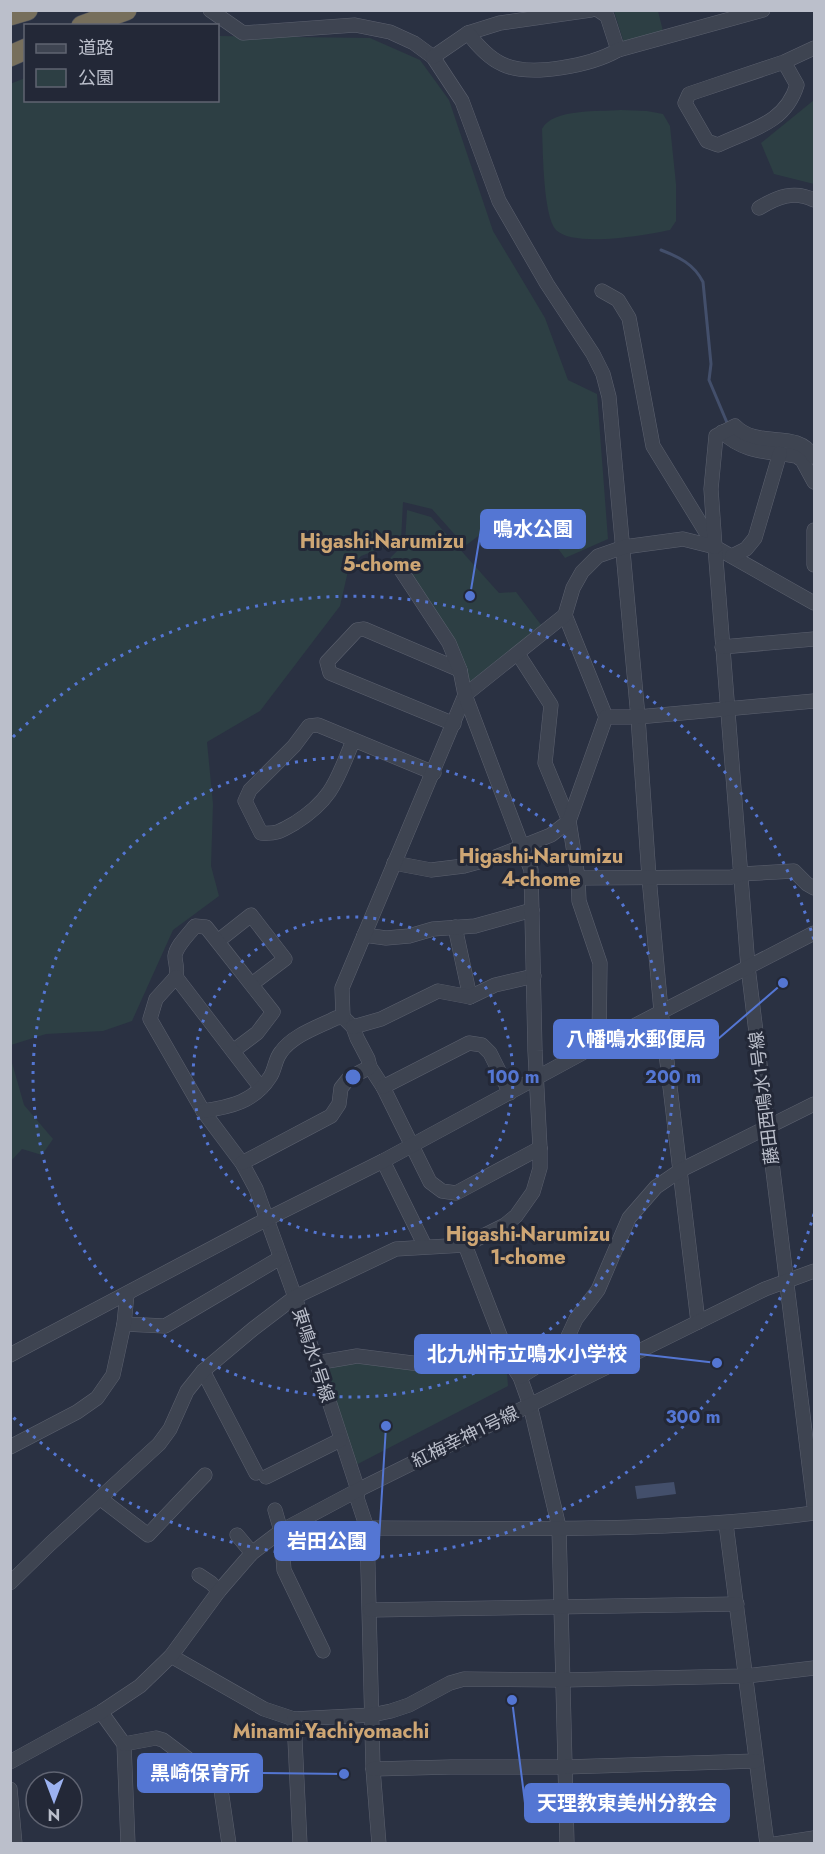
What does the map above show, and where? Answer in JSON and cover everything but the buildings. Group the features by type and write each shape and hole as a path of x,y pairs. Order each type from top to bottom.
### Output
{"highway":[{"path":"10,15 27,10"},
{"path":"88,24 126,10"},
{"path":"10,56 24,50"}],"street":[{"path":"210,10 243,33 355,25 390,32 414,43 434,57 462,101 499,201 603,374 609,397 624,547 661,1011 698,1322"},
{"path":"434,57 468,33 501,23 591,10"},
{"path":"598,10 607,16 618,50"},
{"path":"468,33 477,46 502,64 544,71 605,58 618,50 763,10"},
{"path":"784,62 797,85 793,98 773,120 718,145 707,141 685,103 689,94 784,62 814,48"},
{"path":"759,208 775,198 788,195 801,195 814,200"},
{"path":"602,291 618,300 629,318 653,446 715,547"},
{"path":"727,429 734,443 750,450 796,456 802,460 814,482"},
{"path":"727,429 751,437 798,442 811,450 814,456"},
{"name":"藤田西鳴水1号線","path":"727,429 716,436 711,489 727,709 748,967 787,1282 809,1401 814,1505"},
{"path":"732,556 746,549 755,538 780,453"},
{"path":"814,530 814,565"},
{"path":"540,1148 456,1193 442,1191 430,1182 348,1022 342,988 465,695 565,615 573,588 582,572 598,556 624,547 683,539 715,547 814,603"},
{"path":"10,1583 159,1444 170,1429 187,1391 203,1371 294,1297 396,1249 465,1245 505,1225 516,1216 533,1192 540,1168 540,1148 531,870 524,846 465,695 460,670 449,642 399,567"},
{"path":"394,863 431,870 464,866 551,835 569,822 606,717 565,615"},
{"path":"454,724 330,673 327,662 357,630 364,629 460,670"},
{"path":"722,647 814,639"},
{"path":"518,654 551,705 545,763 569,822 578,878 579,901 600,963 599,1044"},
{"path":"606,717 638,717 814,701"},
{"path":"353,741 333,788 314,811 276,834 261,833 245,801 250,790 294,747 309,726 318,725 434,773"},
{"path":"578,878 732,877 741,874 794,871 814,888"},
{"path":"364,935 386,938 475,926 532,910"},
{"path":"218,941 251,915 285,959 252,984"},
{"path":"233,1051 257,1033 273,1012 206,927 195,926 175,956 178,967 176,977 261,1088"},
{"path":"455,927 470,997"},
{"path":"10,1355 267,1219 383,1161 661,1011 814,933"},
{"path":"203,1111 232,1106 248,1100 271,1077 280,1053 291,1041 336,1018 348,1022 381,1019 438,991 470,997 495,985 534,976"},
{"name":"東鳴水1号線","path":"176,977 156,999 150,1020 203,1111 242,1163 256,1189 358,1490 357,1498 367,1528 370,1610 366,1650 379,1844"},
{"path":"383,1087 469,1043 482,1045 490,1053 510,1093"},
{"path":"242,1163 331,1116 339,1104 341,1088 349,1078 370,1067"},
{"path":"520,1377 552,1357 566,1343 576,1319 598,1290 629,1218 656,1186 681,1170 814,1104"},
{"path":"383,1161 425,1246"},
{"path":"465,1245 511,1364 520,1377 530,1405 559,1527 567,1844"},
{"path":"124,1324 165,1326 280,1258"},
{"name":"紅梅幸神1号線","path":"10,1762 101,1712 140,1686 171,1656 219,1591 252,1553 281,1531 358,1490 765,1288 787,1282 814,1270"},
{"path":"10,1447 77,1412 97,1398 113,1375 124,1324 126,1294"},
{"path":"316,1363 357,1356 420,1364 511,1364"},
{"path":"203,1371 261,1475 340,1440"},
{"path":"101,1499 148,1535 205,1475"},
{"path":"275,1510 281,1531 284,1570 322,1651"},
{"path":"367,1528 726,1524 814,1513"},
{"path":"726,1524 767,1844"},
{"path":"237,1535 252,1553"},
{"path":"199,1575 212,1583 219,1591"},
{"path":"370,1610 736,1604"},
{"path":"171,1656 264,1709 294,1719 372,1715 409,1705 450,1683 464,1679 563,1680 746,1676 814,1668"},
{"path":"101,1712 124,1744 128,1844"},
{"path":"294,1719 300,1844"},
{"path":"124,1744 156,1738 163,1740 220,1783 229,1844"},
{"path":"373,1770 756,1761"},
{"path":"10,1789 15,1844"},
{"path":"775,1844 814,1838"}],"green space":[{"path":"614,11 658,11 663,31 624,43"},
{"path":"219,36 370,38 420,60 449,100 493,231 545,318 568,380 597,394 608,539 565,558 529,509 501,519 465,546 432,509 403,502 401,541 361,556 348,571 340,606 260,711 207,742 213,804 211,866 219,896 173,930 132,1021 103,1031 46,1034 11,1045 10,84 24,78 24,102 219,102"},
{"path":"814,100 814,184 774,174 761,143"},
{"path":"621,110 663,114 670,126 676,184 676,221 670,230 629,237 594,239 565,235 556,230 548,211 542,129 556,117 566,114"},
{"path":"407,510 431,517 499,593 516,592 542,626 472,683 468,681 443,623 432,604 423,598 402,565 390,558 405,543"},
{"path":"10,1056 24,1105 53,1139 42,1155 22,1149 11,1161"},
{"path":"353,1363 411,1369 507,1372 508,1386 354,1466 323,1370"}],"water":[{"path":"674,1482 676,1494 637,1499 635,1486"}],"waterway":[{"path":"661,250 685,262 695,270 703,282 711,364 709,380 728,425"}],"place":[{"name":"鳴水公園","path":"470,596"},
{"name":"八幡鳴水郵便局","path":"783,983"},
{"name":"北九州市立鳴水小学校","path":"717,1363"},
{"name":"岩田公園","path":"386,1426"},
{"name":"天理教東美州分教会","path":"512,1700"},
{"name":"黒崎保育所","path":"344,1774"}],"district":[{"name":"Higashi-Narumizu 5-chome","path":"382,552"},
{"name":"Higashi-Narumizu 4-chome","path":"541,868"},
{"name":"Higashi-Narumizu 1-chome","path":"528,1246"},
{"name":"Minami-Yachiyomachi","path":"331,1731"}]}
